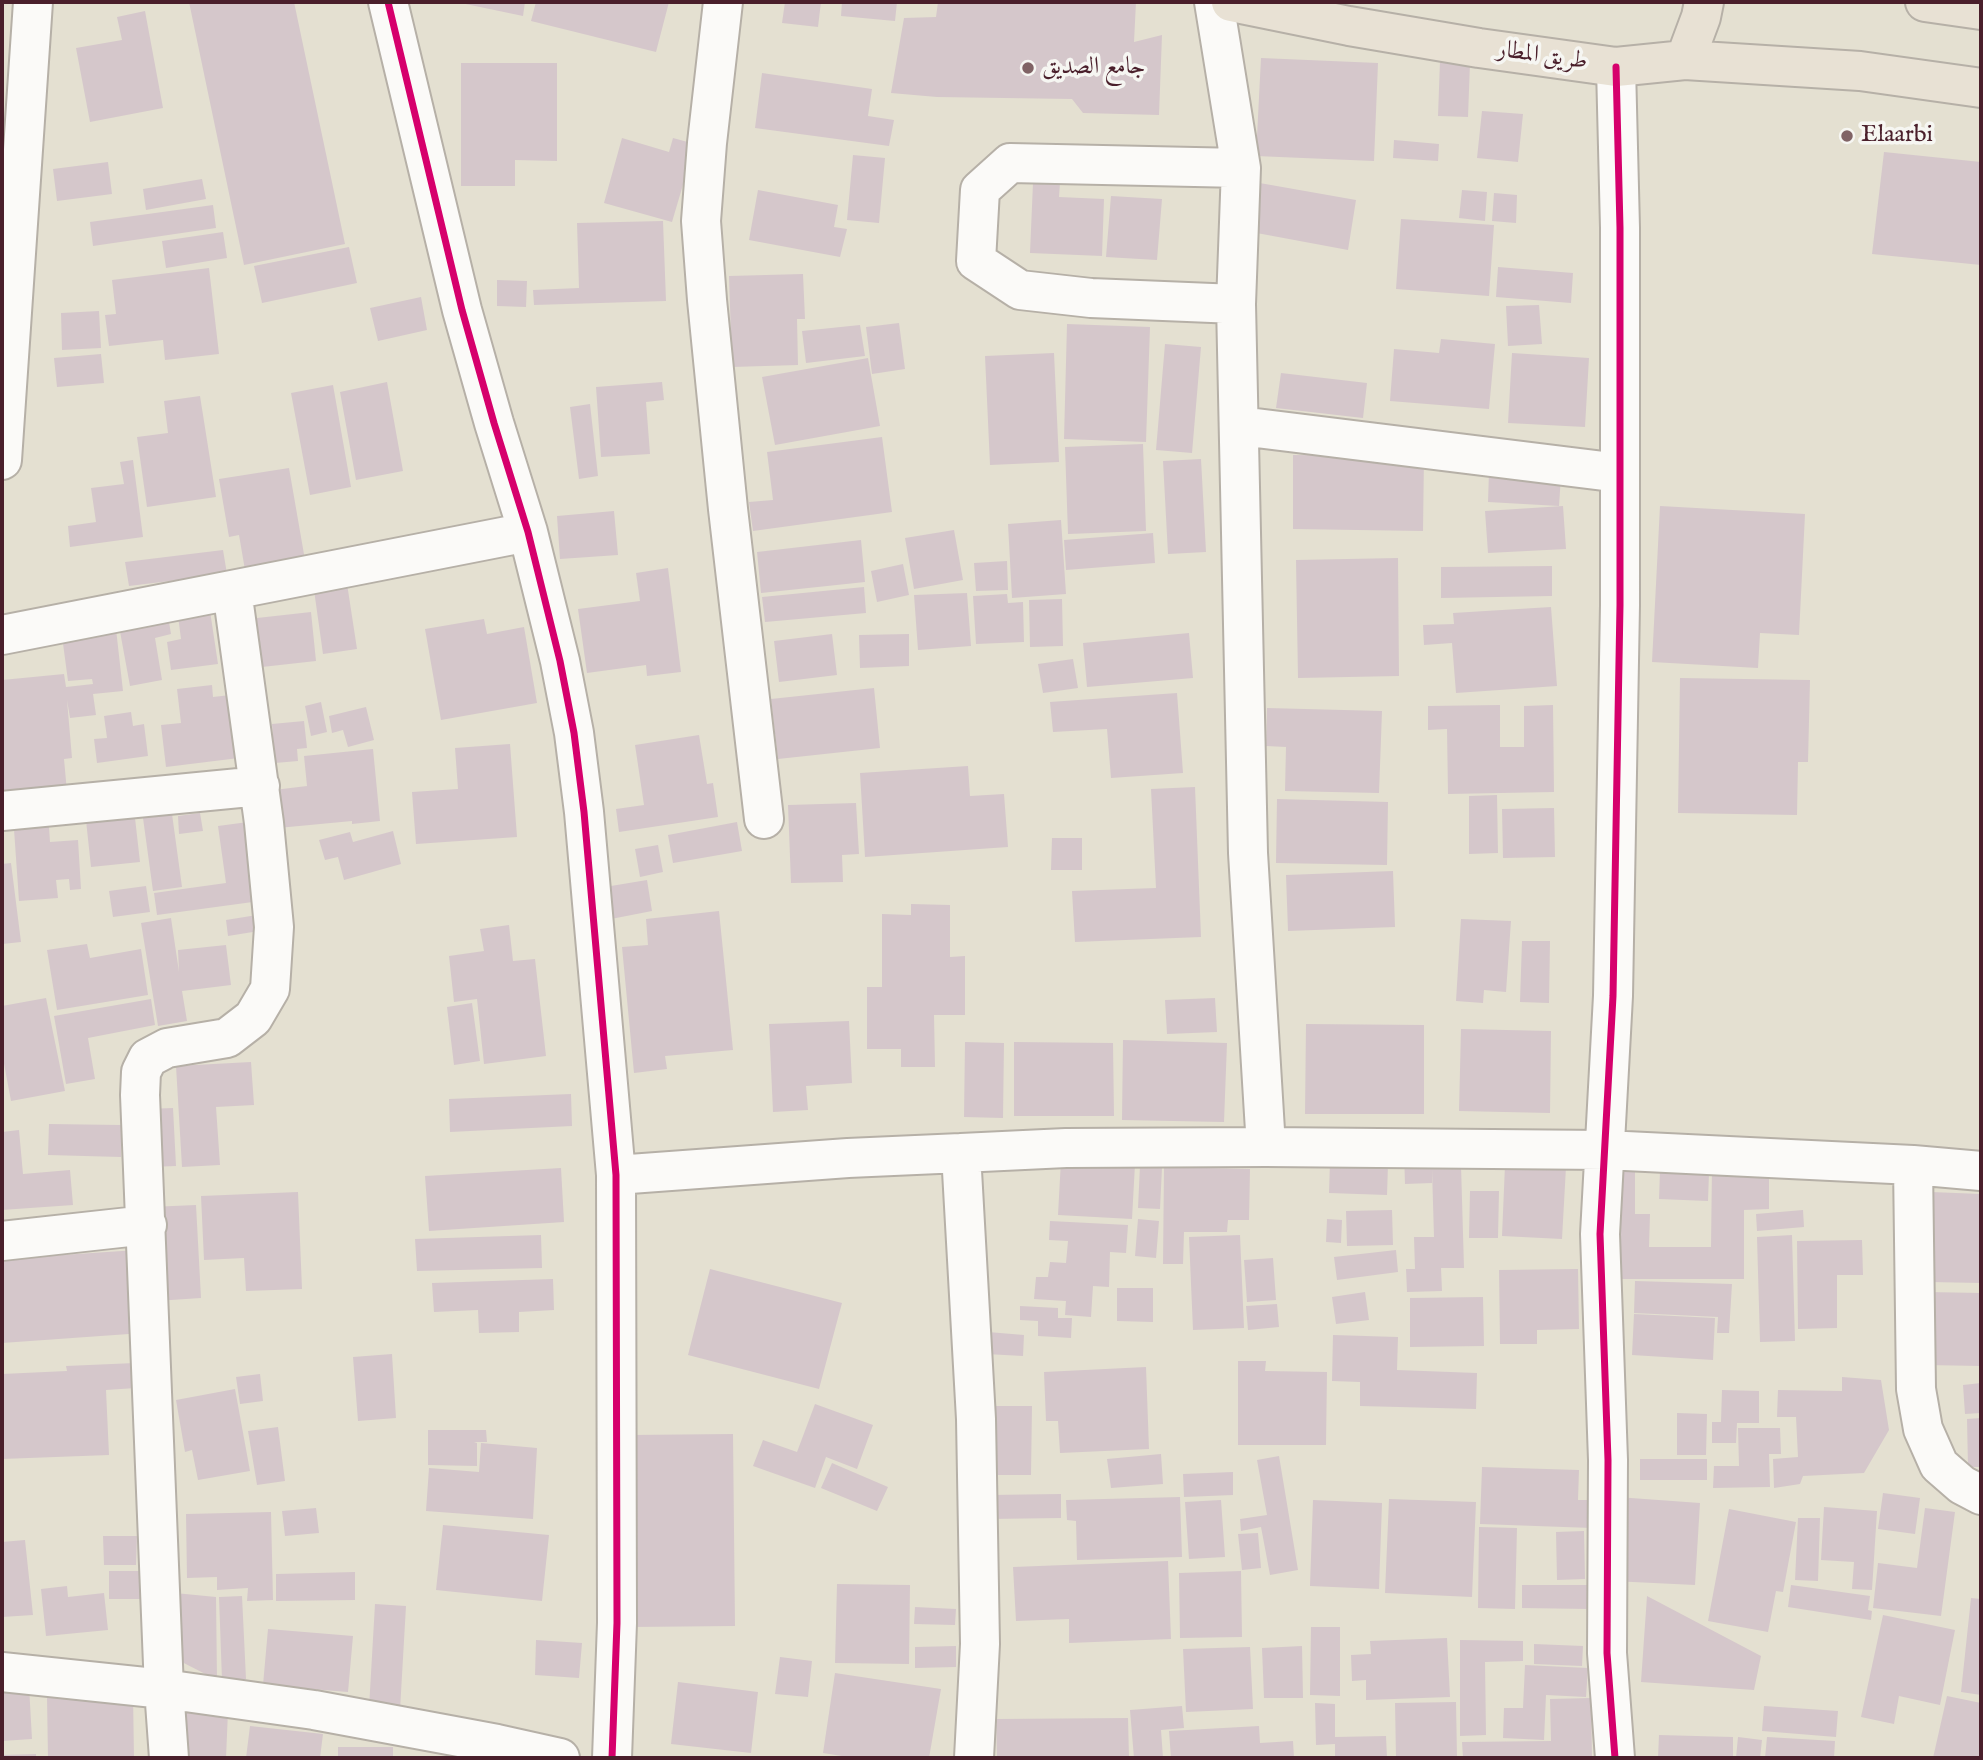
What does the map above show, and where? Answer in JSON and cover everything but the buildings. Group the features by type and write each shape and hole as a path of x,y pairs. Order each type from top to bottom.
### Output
{"main road":[{"name":"طريق المطار","path":"1231,2 1479,48 1616,67 1685,60 1860,71 1981,88"},
{"path":"1685,60 1701,18 1704,2"},
{"path":"1926,2 1981,10"}],"street":[{"path":"2,460 4,399 33,2"},
{"path":"388,2 462,310 528,532 560,661 574,733 584,812 616,1175 617,1623 612,1758"},
{"path":"723,2 701,221 728,509 764,819"},
{"path":"1214,2 1241,168 1236,304 1248,853 1266,1147"},
{"path":"1615,1758 1607,1653 1608,1460 1601,1234 1613,996 1620,605 1620,228 1616,67"},
{"path":"1236,304 1091,298 1020,290 976,261 980,190 1010,163 1241,168"},
{"path":"1240,426 1620,473"},
{"path":"2,635 528,532"},
{"path":"169,1758 164,1689 141,1072 148,1058 167,1048 227,1038 253,1018 270,989 274,927 260,786 232,590"},
{"path":"2,811 260,786"},
{"path":"616,1175 848,1158 1066,1148 1266,1147 1605,1150 1913,1165 1981,1171"},
{"path":"961,1153 976,1419 980,1644 974,1758"},
{"path":"1913,1165 1916,1388 1923,1429 1938,1465 1962,1485 1981,1495"},
{"path":"2,1241 147,1225"},
{"path":"2,1672 164,1689 314,1710 560,1758"}],"cycle path":[{"path":"388,2 462,310 528,532 560,661 574,733 584,812 616,1175 617,1623 612,1758"},
{"path":"1615,1758 1607,1653 1608,1460 1600,1234 1613,996 1620,605 1620,228 1616,67"}],"place":[{"name":"جامع الصديق","path":"1028,68"},
{"name":"Elaarbi","path":"1847,136"}]}
